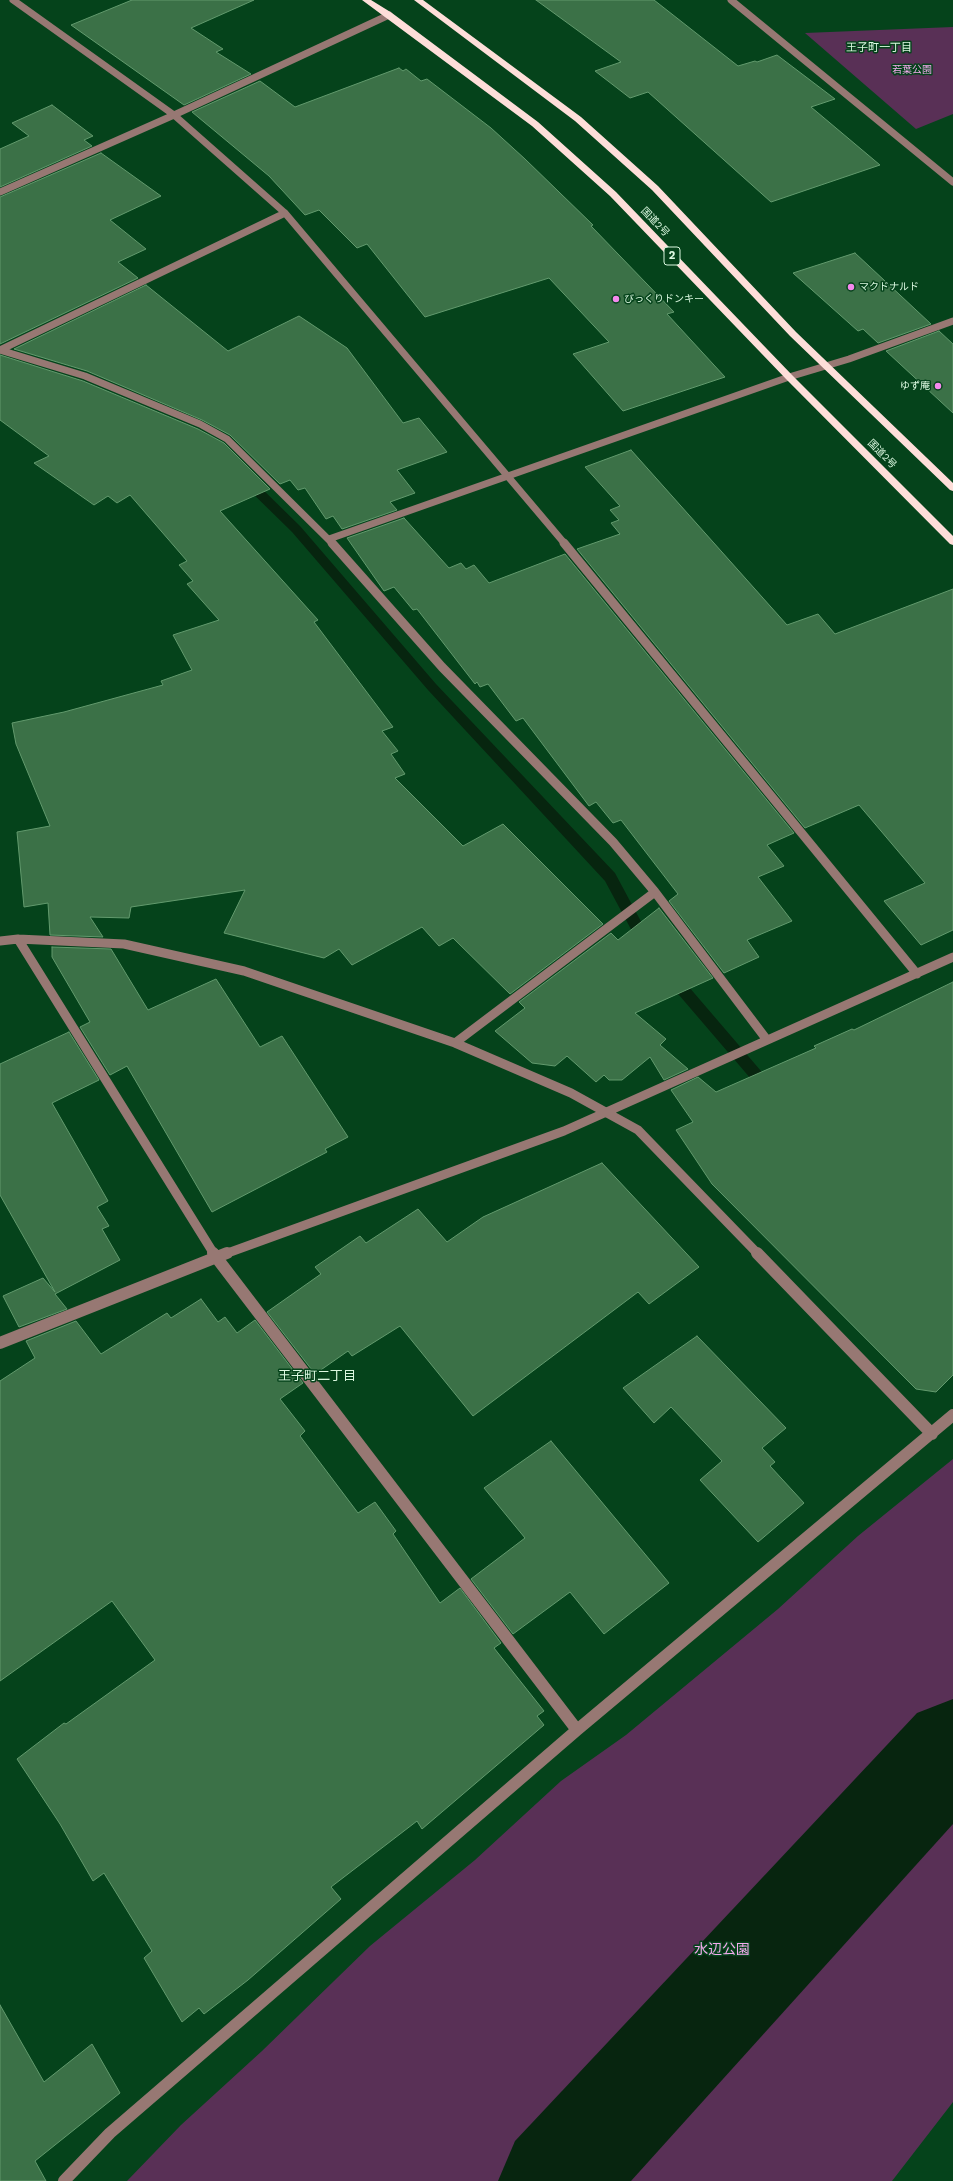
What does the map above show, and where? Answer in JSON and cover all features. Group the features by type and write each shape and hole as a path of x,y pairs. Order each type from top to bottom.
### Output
{"highway":[{"name":"国道2号","path":"366,0 389,15 535,124 613,194 789,377 953,542"},
{"name":"国道2号","path":"418,0 578,120 643,177 826,365 953,488"}],"street":[{"path":"13,0 174,115 285,213 508,475 917,974"},
{"path":"731,0 953,182"},
{"path":"0,192 174,115 389,15"},
{"path":"0,350 285,213"},
{"path":"329,539 789,377 849,359 953,321"},
{"path":"0,350 85,376 200,424 227,439 329,539 442,667 613,842 655,892 767,1040"},
{"path":"455,1043 655,892"},
{"path":"18,939 216,1257 577,1730"},
{"path":"0,941 18,939 124,944 244,971 455,1043 571,1093 607,1112 638,1130 932,1434"},
{"path":"0,1343 216,1257 564,1131 953,957"},
{"path":"64,2181 110,2133 577,1730 953,1415"}],"green space":[{"name":"若葉公園","path":"953,27 953,114 916,129 805,33"},
{"name":"水辺公園","path":"953,1459 953,2102 892,2181 127,2181 181,2125 262,2051 370,1946 475,1860 561,1781 626,1735 778,1609 858,1536"}],"building":[{"path":"132,0 254,0 191,28 223,49 216,52 251,74 184,105 71,25"},
{"path":"536,0 654,0 738,66 755,61 757,62 777,55 835,99 811,107 880,165 771,202 648,92 630,98 595,71 621,62"},
{"path":"399,68 403,71 406,69 421,81 427,79 491,128 525,159 593,225 591,226 674,312 667,314 725,377 623,411 573,354 609,342 549,278 425,317 367,244 357,248 319,210 305,215 269,176 192,112 260,81 295,107"},
{"path":"52,105 93,136 84,140 92,146 0,187 0,149 29,136 12,123"},
{"path":"101,153 161,196 110,220 146,249 118,262 138,278 0,344 0,197"},
{"name":"マクドナルド","path":"855,253 931,324 878,343 863,329 858,331 793,273"},
{"path":"146,285 228,351 299,316 347,348 403,423 419,418 447,452 397,470 415,493 390,502 397,510 342,529 333,516 326,519 305,488 298,490 290,480 280,484 230,435 202,420 87,371 14,349"},
{"name":"ゆず庵","path":"939,331 953,344 953,413 886,351"},
{"path":"0,355 83,381 198,429 224,443 270,489 220,511 318,620 314,622 393,727 382,731 398,751 391,754 405,774 395,778 463,846 503,824 603,924 510,994 453,938 439,946 422,927 352,965 339,949 324,958 224,933 245,890 131,907 129,918 90,917 103,937 50,935 48,903 24,907 17,832 50,826 16,744 12,723 64,712 163,685 161,681 192,670 173,635 219,620 187,584 193,581 179,565 187,561 130,495 117,503 108,496 94,505 34,463 49,456 0,420"},
{"path":"631,450 787,625 818,614 835,634 953,589 953,930 921,945 884,901 925,883 859,805 805,828 577,549 620,534 611,523 619,520 610,510 620,506 585,467"},
{"path":"404,518 449,568 461,563 466,569 474,565 489,583 565,554 794,833 767,845 784,866 758,877 792,921 747,940 759,957 724,973 669,901 678,894 621,820 613,823 596,802 589,806 523,718 516,721 488,684 480,687 477,682 475,684 417,609 413,610 394,587 384,591 347,538"},
{"path":"659,908 713,978 635,1013 666,1039 660,1045 688,1069 664,1080 650,1057 622,1080 609,1080 604,1075 596,1082 567,1056 555,1066 532,1063 495,1031 525,1008 519,1002 611,933 618,940"},
{"path":"52,947 111,949 148,1010 216,979 260,1047 282,1036 348,1137 325,1149 327,1152 212,1212 127,1066 110,1075 80,1027 90,1022 52,957"},
{"path":"953,982 953,1375 936,1392 916,1389 712,1184 676,1130 693,1122 671,1090 698,1077 716,1092 816,1048 814,1046 852,1029 854,1030"},
{"path":"69,1032 99,1080 52,1103 108,1201 97,1207 109,1226 102,1229 120,1260 55,1294 67,1309 19,1327 3,1296 43,1278 55,1292 0,1195 0,1064"},
{"path":"602,1163 699,1267 649,1304 638,1292 473,1416 400,1326 352,1356 348,1351 315,1374 267,1312 321,1274 315,1267 360,1236 366,1243 418,1209 447,1242 483,1217"},
{"path":"201,1299 218,1322 225,1317 237,1333 255,1320 303,1383 280,1399 305,1431 300,1436 358,1513 375,1502 396,1531 393,1534 440,1603 460,1588 501,1643 494,1648 544,1711 537,1716 544,1725 422,1829 417,1821 331,1887 341,1899 248,1980 204,2014 199,2008 182,2022 144,1958 152,1951 104,1873 93,1881 60,1824 17,1759 64,1723 66,1724 155,1660 112,1601 0,1681 0,1381 35,1358 26,1341 76,1321 101,1354 167,1313 171,1318"},
{"path":"697,1336 786,1428 762,1448 775,1462 770,1466 804,1503 758,1542 700,1480 722,1461 671,1407 654,1423 623,1388"},
{"path":"551,1441 669,1583 604,1634 570,1592 513,1634 471,1579 525,1538 484,1488"},
{"path":"0,2005 44,2082 92,2044 120,2093 35,2161 46,2181 0,2181"}],"waterway":[{"path":"247,481 296,529 432,687 610,877 645,942"},
{"path":"672,977 768,1089"},
{"path":"555,2181 953,1749"}],"place":[{"name":"マクドナルド","path":"851,287"},
{"name":"びっくりドンキー","path":"616,299"},
{"name":"ゆず庵","path":"938,386"}],"district":[{"name":"王子町一丁目","path":"879,48"},
{"name":"王子町二丁目","path":"317,1376"}]}
